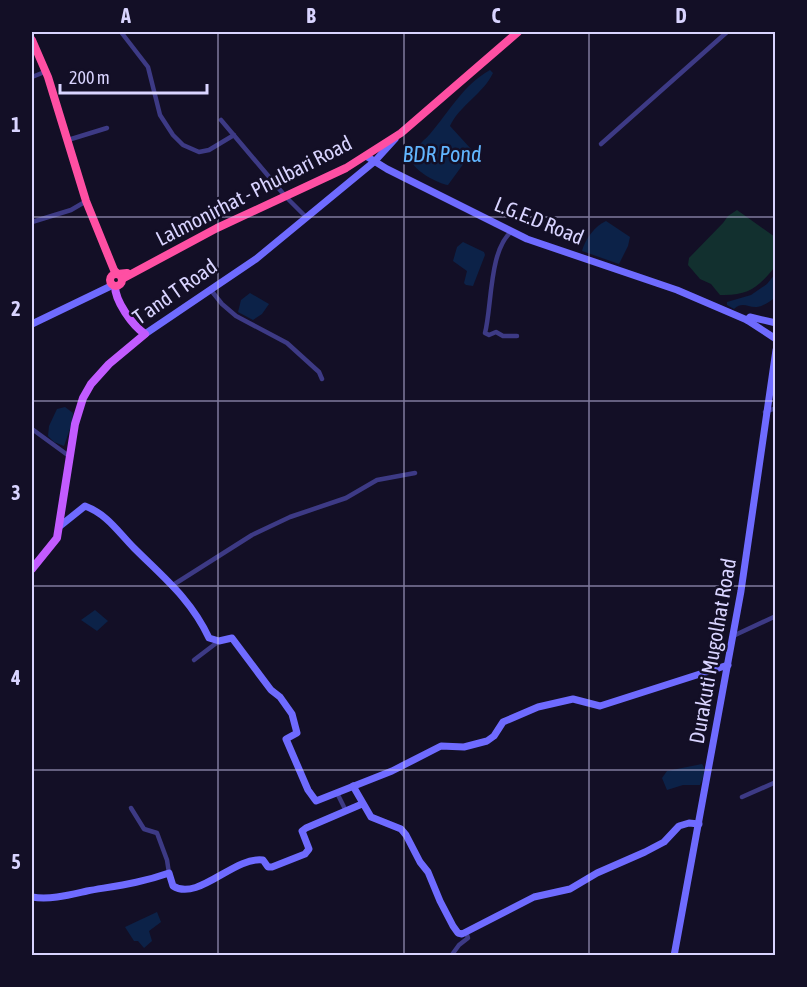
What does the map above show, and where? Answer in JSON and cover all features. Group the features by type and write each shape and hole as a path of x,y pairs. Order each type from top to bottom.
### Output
{"highway":[{"name":"Lalmonirhat - Phulbari Road","path":"115,280 217,228 370,158 518,32"},
{"path":"32,40 48,76 86,201 115,280"},
{"path":"32,51 42,73 83,203 115,280"}],"main road":[{"path":"115,280 115,292 127,313 144,334"},
{"name":"T and T Road","path":"60,526 69,456 83,398 91,384 109,364 144,334"},
{"path":"32,569 57,538 60,526"}],"street":[{"path":"121,32 148,67 160,115 173,135 183,145 199,152 209,150 234,135"},
{"path":"601,144 727,32"},
{"path":"32,77 42,73"},
{"path":"221,120 286,197 307,218"},
{"path":"68,140 107,128"},
{"name":"T and T Road","path":"144,334 256,259 307,218 370,158"},
{"name":"L.G.E.D Road","path":"370,158 542,245 556,247 677,290 747,320"},
{"path":"32,222 71,210 83,203"},
{"path":"512,231 501,247 497,260 484,333 489,335 496,332 503,336 517,336"},
{"path":"32,324 115,280"},
{"path":"210,289 236,316 287,343 319,372 322,379"},
{"path":"776,323 750,317 747,320 776,339"},
{"name":"Durakuti Mugolhat Road","path":"674,956 733,636 776,350"},
{"path":"765,412 776,408"},
{"path":"32,429 69,456"},
{"path":"173,585 252,535 290,517 346,498 377,480 416,473"},
{"path":"60,526 86,506 95,509 113,524 135,549 173,585 188,602 209,638 219,641"},
{"path":"733,636 776,616"},
{"path":"194,660 219,641 232,638 292,714 297,733 286,739 308,790 316,801 352,786 363,784 441,746 464,747 486,741 494,735 503,722 538,707 573,699 600,706 728,664"},
{"path":"742,796 776,782"},
{"path":"352,786 371,817 401,830 406,835 428,872 440,901 458,933 462,934 534,897 570,889 597,873 645,852 664,842 679,826 689,823 699,824"},
{"path":"337,793 346,811"},
{"path":"131,808 144,829 157,833 173,886 186,890 250,861 263,860 268,867 305,854 309,849 302,831 362,804"},
{"path":"32,897 55,898 117,887 169,873"},
{"path":"451,956 456,948 468,938 466,932"}],"green space":[{"path":"737,210 775,237 775,267 752,289 738,294 720,295 711,284 700,279 688,265 689,258 728,216"}],"water":[{"name":"BDR Pond","path":"490,70 493,73 489,80 450,126 472,152 448,185 421,172 412,160 418,146 464,91"},
{"path":"606,221 630,237 619,264 582,251 591,233"},
{"path":"463,242 484,252 485,255 473,286 464,283 467,271 453,261 457,247"},
{"path":"775,274 775,298 757,307 743,305 734,309 727,305 727,302 751,295 767,284"},
{"path":"250,293 269,304 262,314 253,320 238,312 241,300"},
{"path":"65,407 73,413 64,446 54,442 48,436 49,426 57,409"},
{"path":"95,610 108,621 97,631 81,620"},
{"path":"702,764 704,771 700,785 683,785 667,790 662,778 667,771"},
{"path":"157,912 161,922 149,931 152,941 144,948 138,941 134,941 125,927"}]}
